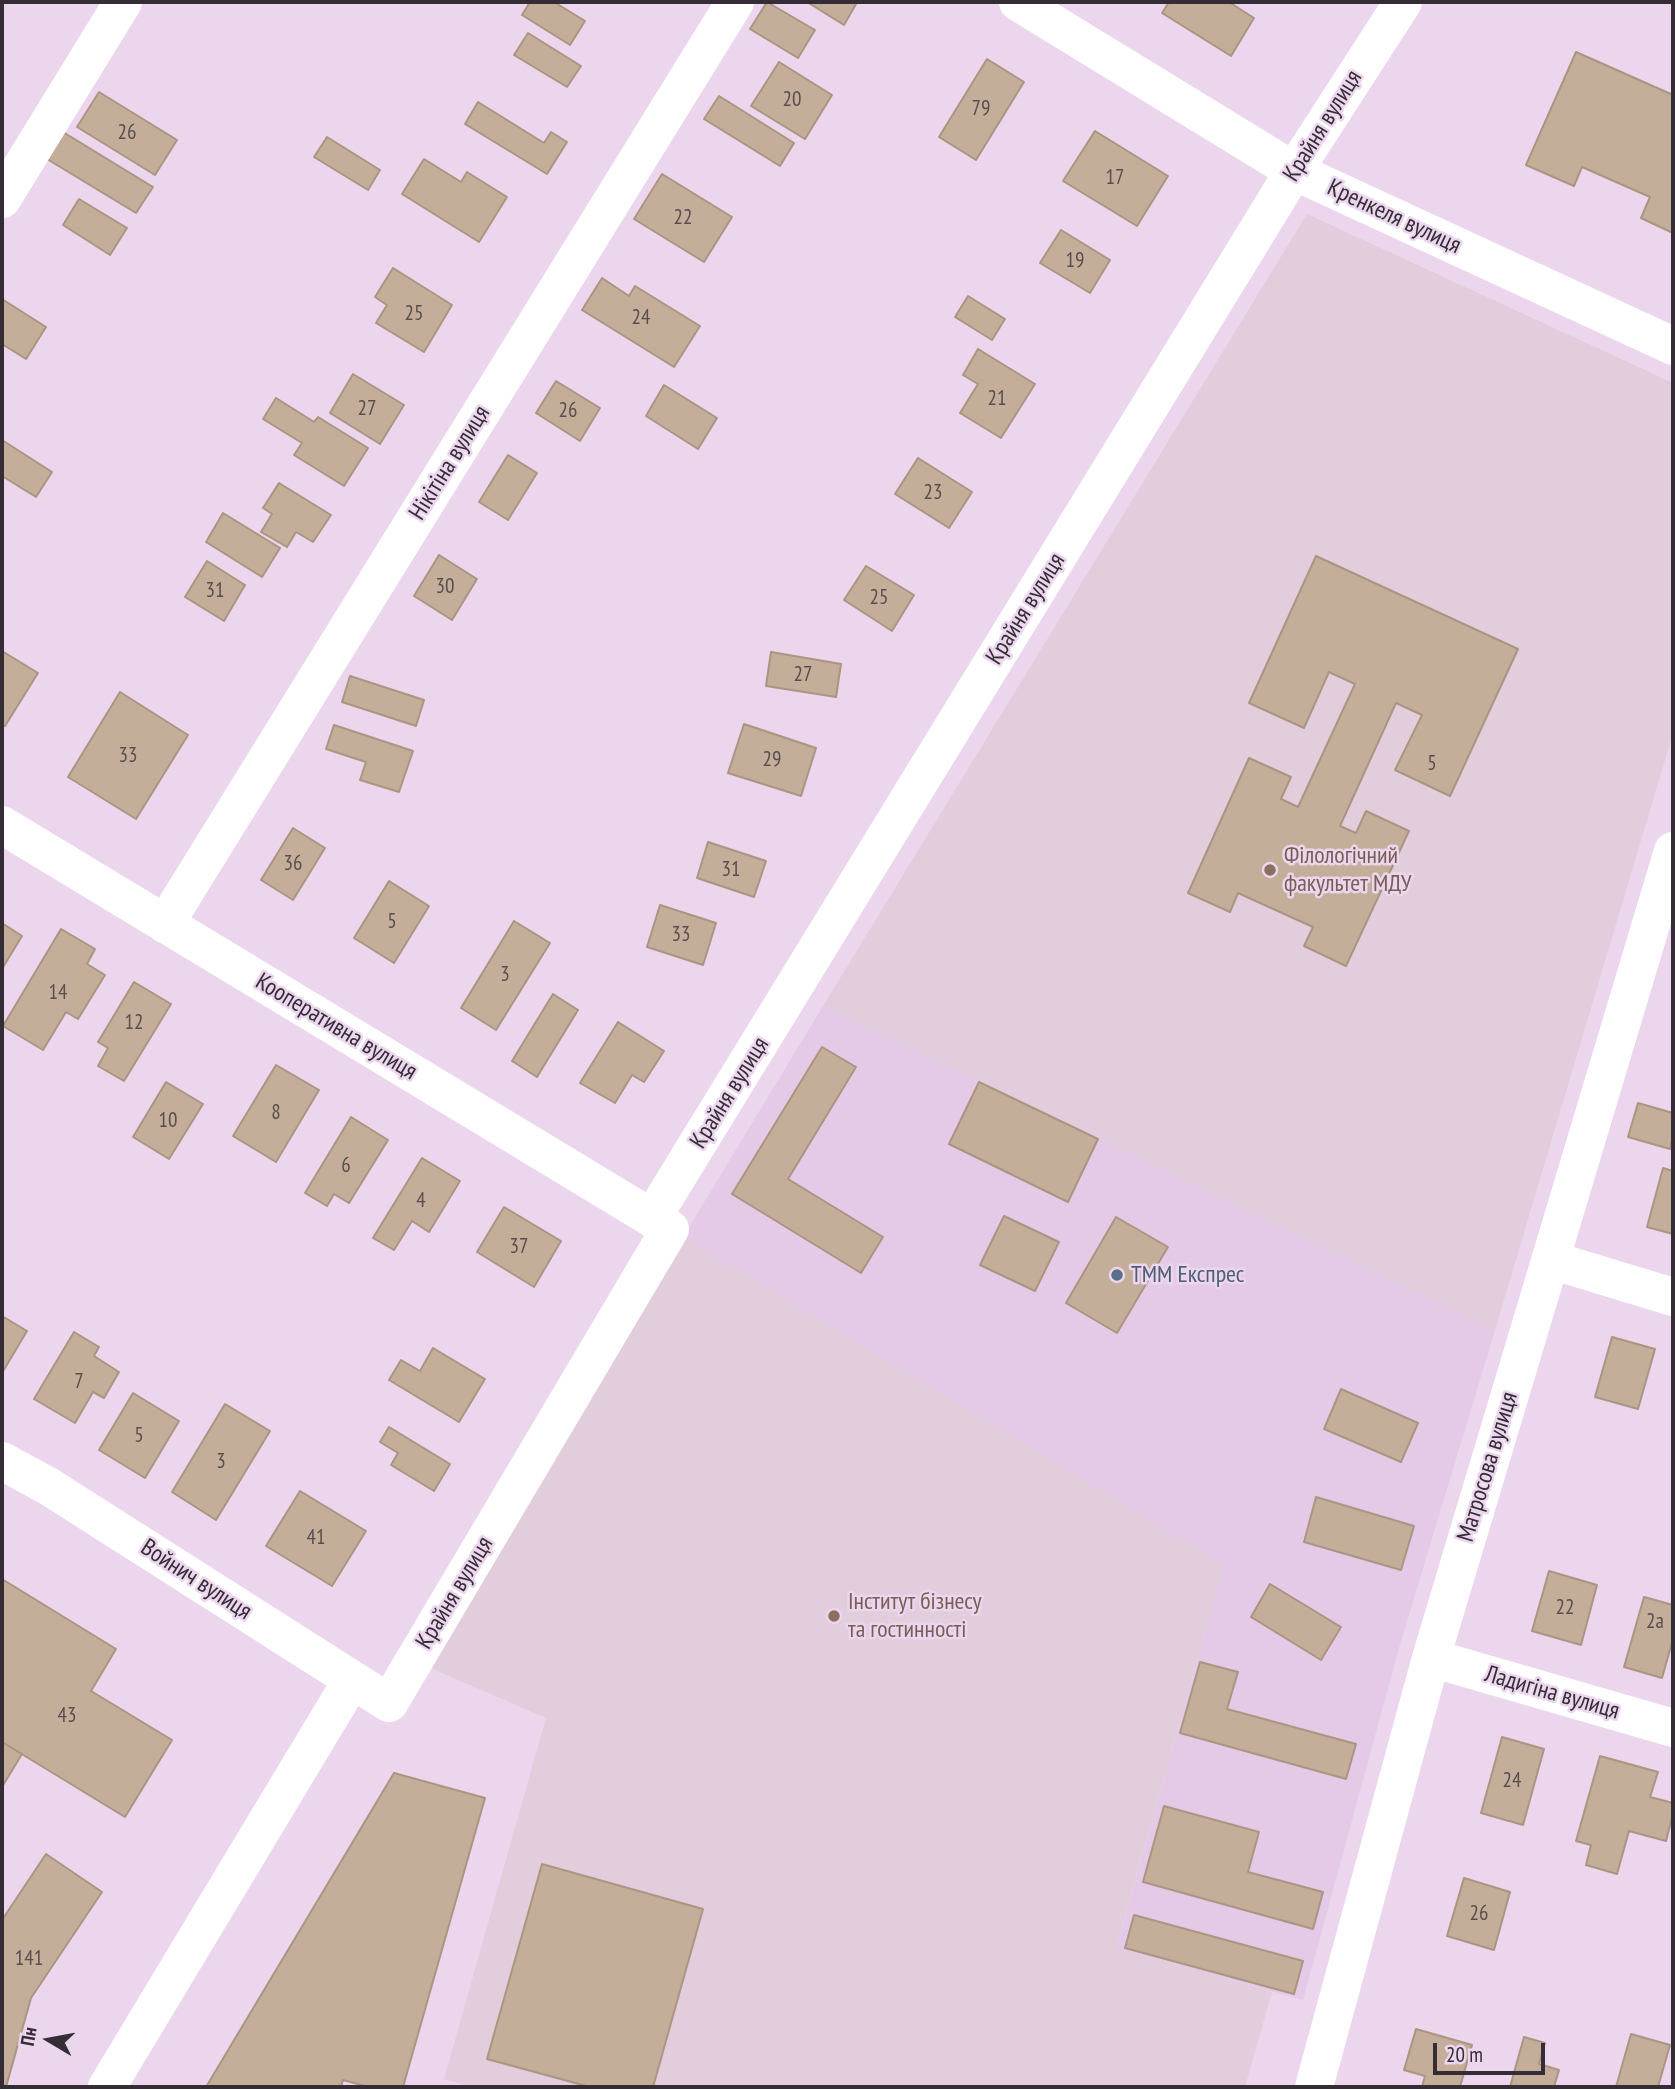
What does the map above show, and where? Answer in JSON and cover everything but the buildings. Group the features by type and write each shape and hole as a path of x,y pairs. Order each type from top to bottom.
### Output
{"street":[{"path":"2,199 123,2"},
{"name":"Нікітіна вулиця","path":"165,924 735,2"},
{"name":"Кренкеля вулиця","path":"1018,2 1294,172 1673,346"},
{"name":"Крайня вулиця","path":"389,1703 661,1224 1294,172 1403,2"},
{"name":"Кооперативна вулиця","path":"2,825 661,1224"},
{"name":"Матросова вулиця","path":"1314,2087 1431,1658 1672,861"},
{"path":"1551,1260 1673,1297"},
{"name":"Войнич вулиця","path":"2,1461 48,1486 389,1703"},
{"name":"Ладигіна вулиця","path":"1431,1658 1673,1728"},
{"path":"107,2087 352,1679"}],"shaded area":[{"name":"Філологічний факультет МДУ","path":"1307,214 1673,383 1673,733 1495,1330 823,1006"},
{"path":"823,1006 1495,1330 1399,1648 1303,2000 1116,1949 1224,1565 683,1237"},
{"name":"Інститут бізнесу та гостинності","path":"683,1237 1224,1565 1116,1948 1272,1992 1245,2087 472,2087 444,2079 546,1718 428,1667"}],"place":[{"name":"Філологічний факультет МДУ","path":"1270,870"},
{"name":"ТММ Експрес","path":"1117,1275"},
{"name":"Інститут бізнесу та гостинності","path":"834,1616"}]}
